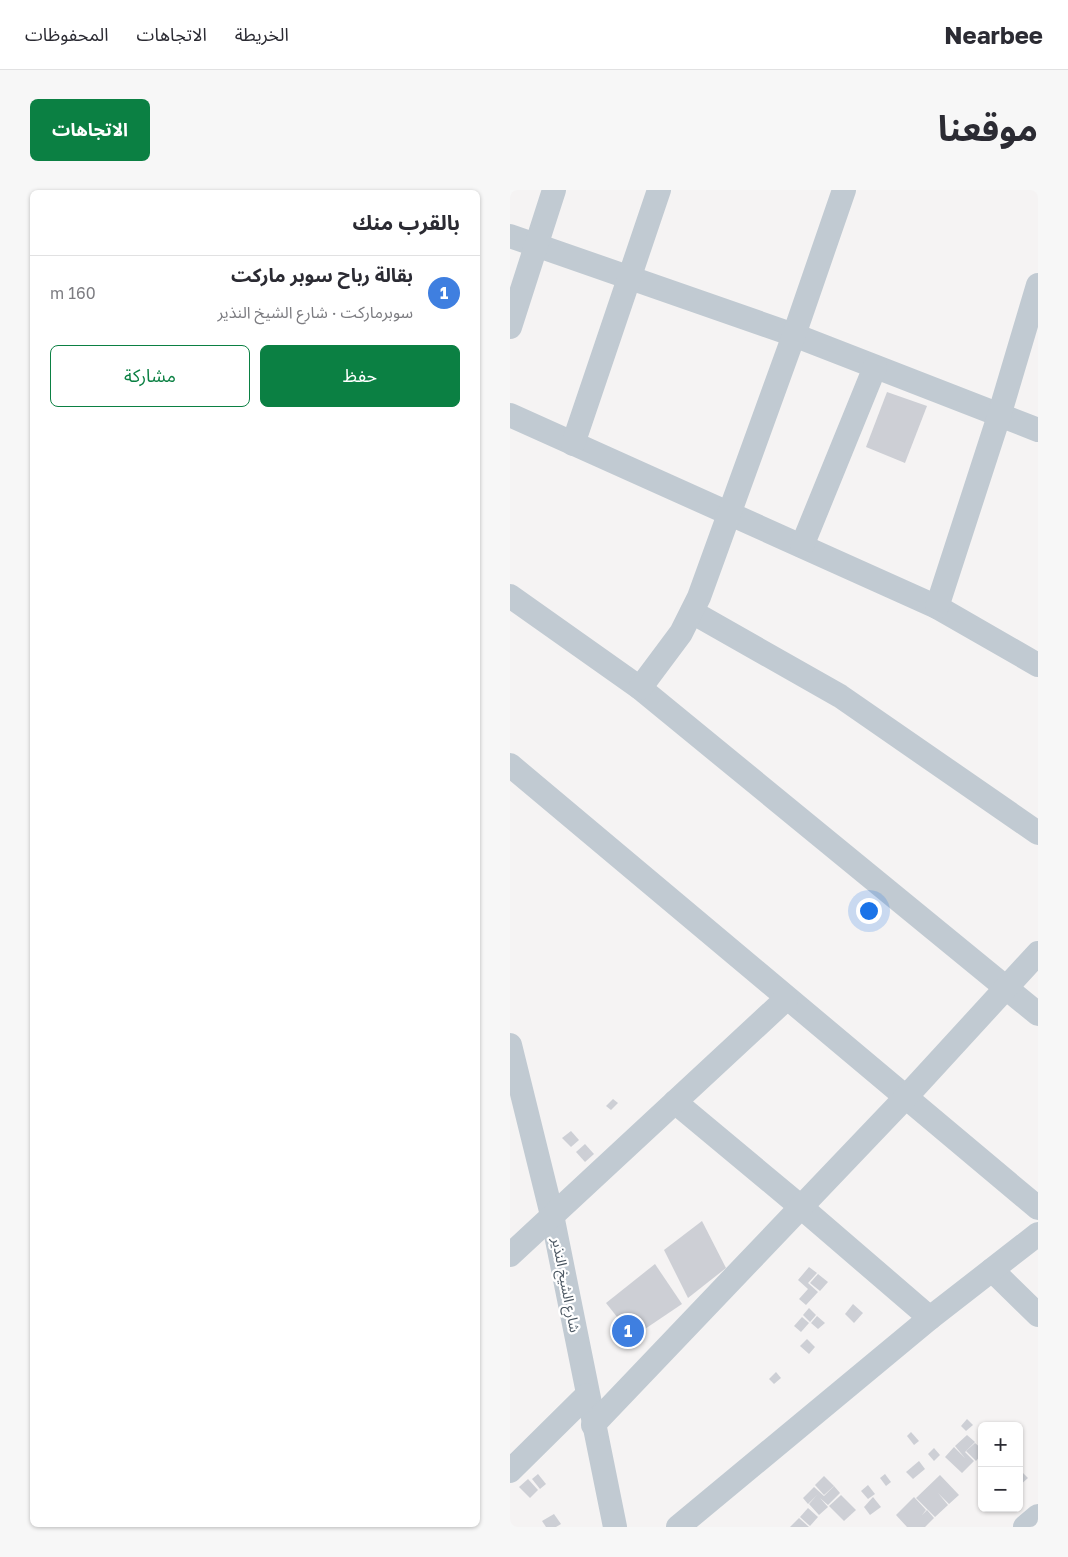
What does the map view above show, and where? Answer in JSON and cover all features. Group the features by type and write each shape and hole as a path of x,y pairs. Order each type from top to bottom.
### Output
{"street":[{"path":"510,327 554,190"},
{"path":"573,444 659,190"},
{"path":"640,688 681,633 692,612 730,514 844,190"},
{"path":"510,236 794,334 1038,430"},
{"path":"937,607 999,416 1038,285"},
{"path":"802,546 875,367"},
{"path":"510,415 937,607 1038,665"},
{"path":"510,596 640,688 1038,1014"},
{"path":"692,612 840,696 1038,833"},
{"path":"510,765 786,999 1038,1208"},
{"path":"593,1425 905,1098 1038,953"},
{"path":"510,1255 786,999"},
{"name":"شارع الشيخ النذير","path":"510,1045 552,1215 615,1527"},
{"path":"674,1102 801,1207 930,1318"},
{"path":"678,1527 930,1318 1038,1234"},
{"path":"992,1270 1038,1315"},
{"path":"510,1471 587,1395"},
{"path":"1025,1527 1038,1516"}],"building":[{"path":"887,392 927,406 905,463 866,447"},
{"path":"613,1099 618,1103 611,1110 606,1106"},
{"path":"571,1131 579,1140 571,1147 562,1138"},
{"path":"585,1144 594,1154 585,1162 576,1152"},
{"path":"702,1221 726,1268 688,1298 664,1250"},
{"path":"655,1264 682,1304 633,1337 606,1303"},
{"path":"809,1267 817,1273 808,1283 818,1292 806,1305 799,1299 808,1289 798,1280"},
{"path":"818,1274 828,1282 820,1291 810,1283"},
{"path":"853,1304 863,1313 854,1323 845,1314"},
{"path":"809,1308 816,1315 810,1322 803,1315"},
{"path":"817,1316 825,1323 818,1329 811,1323"},
{"path":"802,1317 809,1323 801,1332 794,1326"},
{"path":"807,1339 815,1347 809,1354 800,1346"},
{"path":"776,1372 781,1378 774,1384 769,1379"},
{"path":"967,1419 973,1425 966,1431 961,1426"},
{"path":"911,1432 919,1441 914,1445 907,1436"},
{"path":"967,1435 975,1442 965,1452 974,1461 962,1473 945,1457 954,1447 965,1458 955,1446"},
{"path":"975,1443 978,1446 978,1459 976,1461 966,1451"},
{"path":"934,1448 940,1455 934,1461 928,1454"},
{"path":"919,1461 925,1469 913,1479 906,1472"},
{"path":"1023,1473 1028,1478 1023,1482"},
{"path":"538,1474 546,1484 540,1489 532,1479"},
{"path":"885,1474 891,1482 886,1486 880,1478"},
{"path":"940,1475 959,1495 949,1504 938,1493 948,1505 935,1517 916,1498"},
{"path":"824,1476 834,1486 824,1495 815,1485"},
{"path":"528,1479 538,1490 530,1498 519,1487"},
{"path":"868,1485 875,1494 868,1499 861,1491"},
{"path":"834,1486 840,1493 828,1505 820,1498 828,1507 819,1515 809,1504 817,1495 808,1504 803,1498 814,1487 824,1496"},
{"path":"841,1495 856,1510 844,1521 829,1506"},
{"path":"873,1497 881,1507 870,1515 864,1507"},
{"path":"914,1497 926,1510 922,1515 927,1510 934,1518 925,1527 907,1527 896,1515"},
{"path":"808,1508 818,1517 810,1526 800,1517"},
{"path":"554,1514 561,1524 556,1527 546,1527 542,1521"},
{"path":"799,1518 809,1527 790,1527"}],"place":[{"name":"بقالة رباح سوبر ماركت","path":"628,1331"}]}
